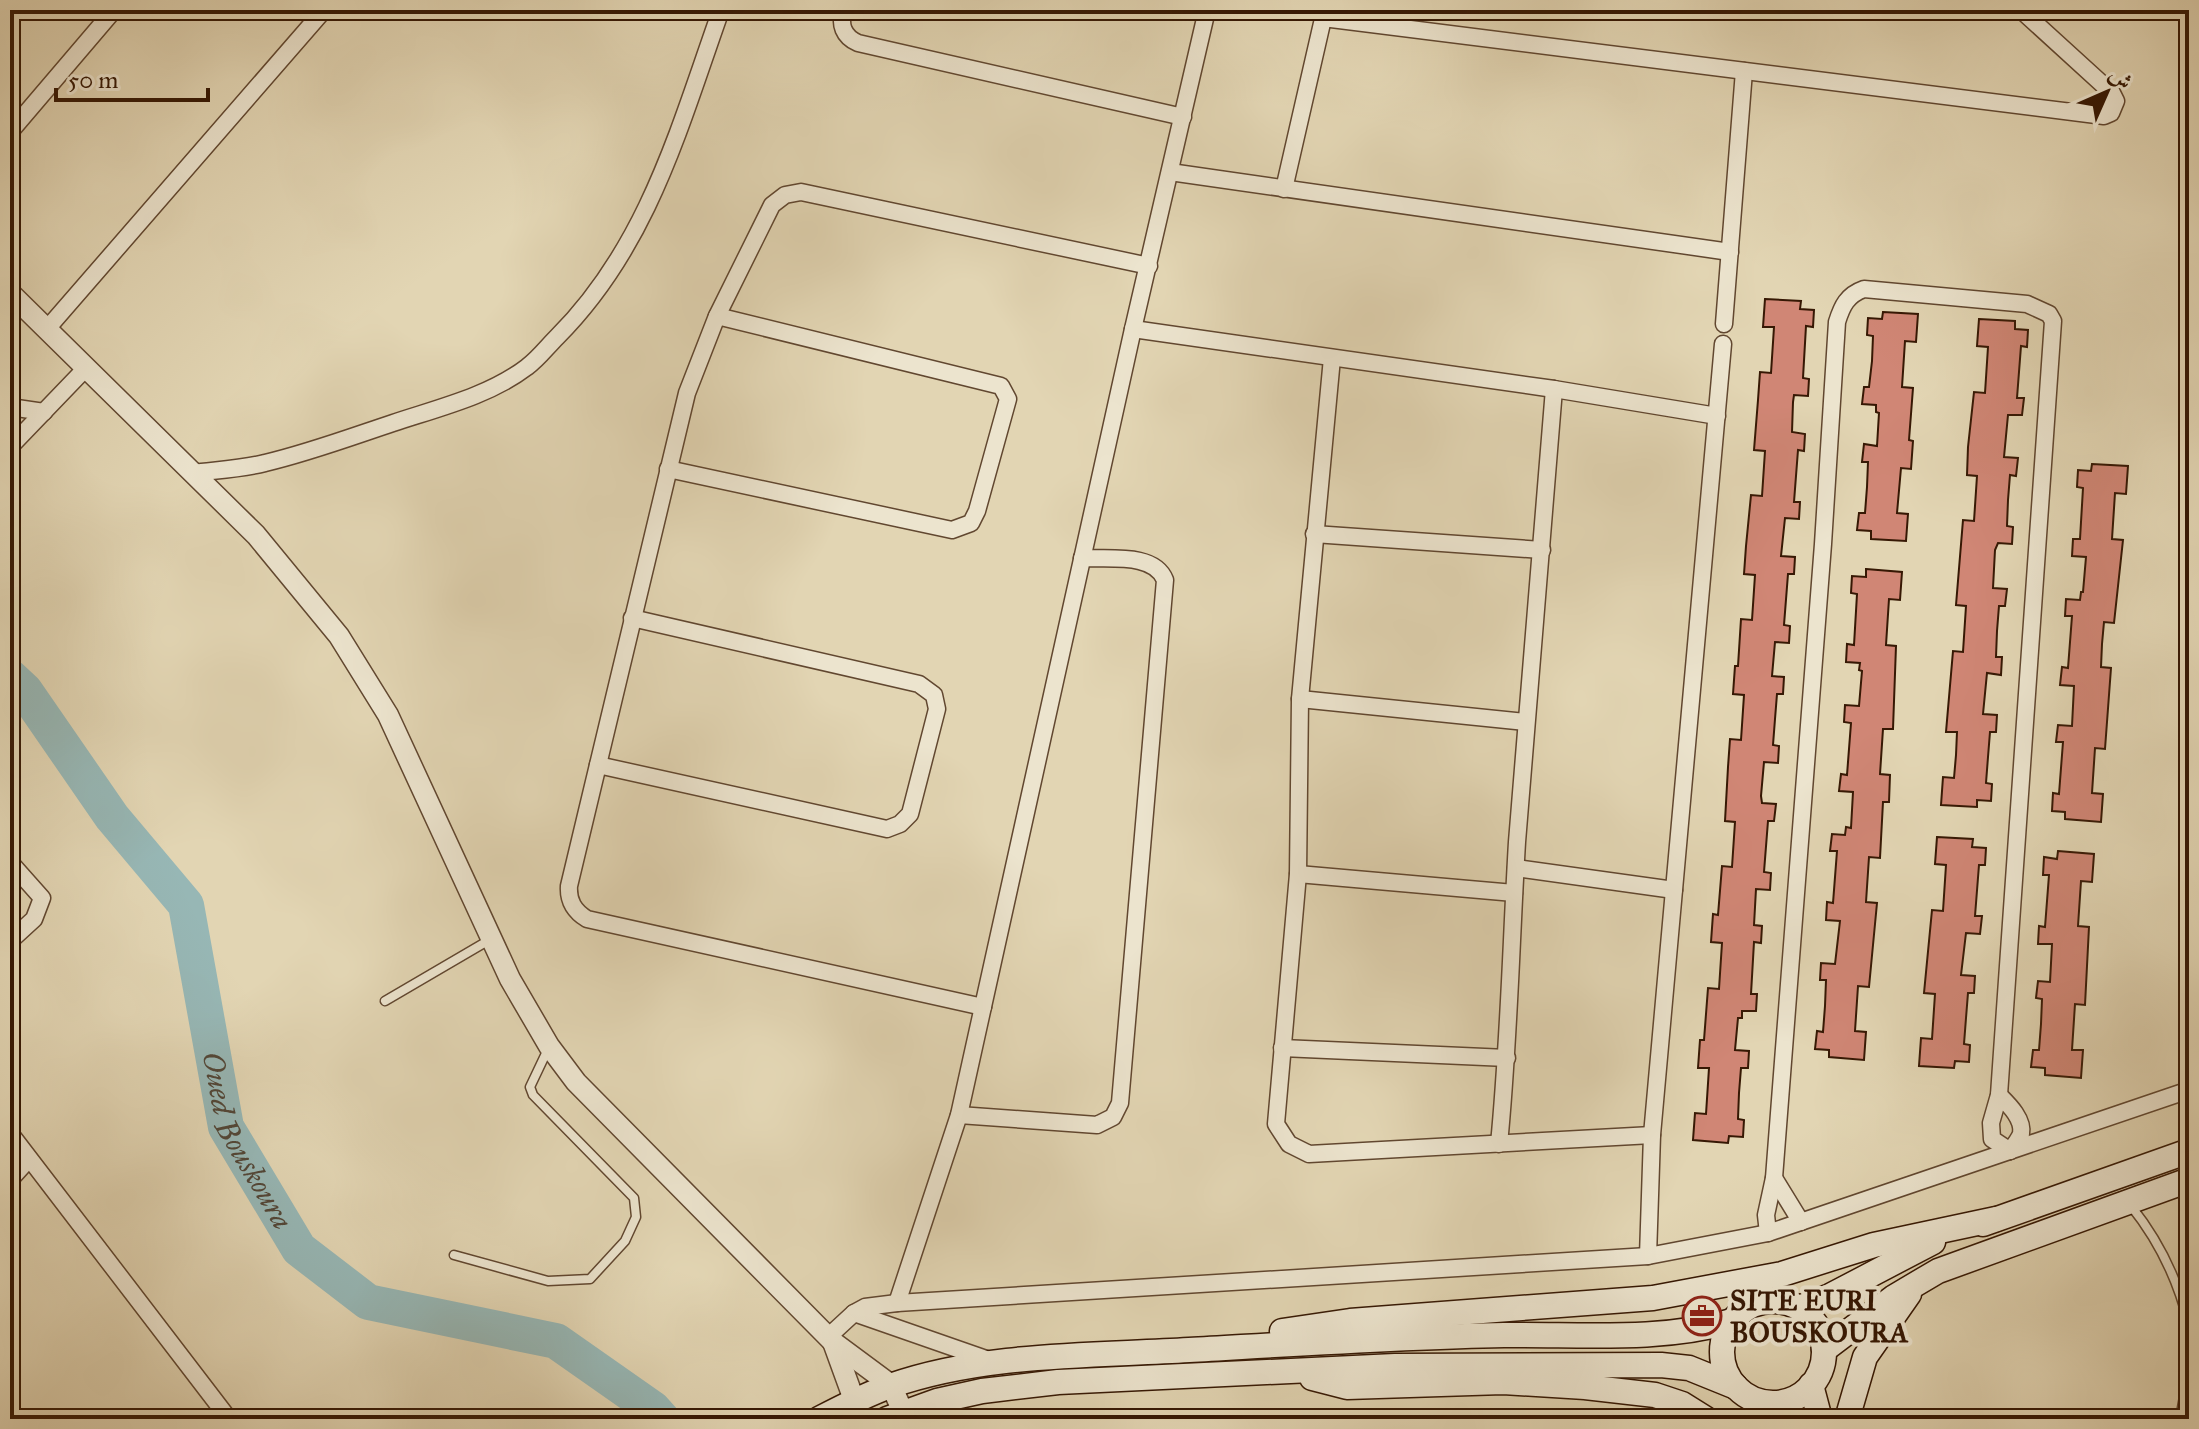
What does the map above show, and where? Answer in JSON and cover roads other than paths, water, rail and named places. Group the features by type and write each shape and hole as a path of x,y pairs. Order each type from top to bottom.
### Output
{"main road":[{"path":"1799,1308 1830,1296 1935,1241 2189,1151"},
{"path":"1824,1350 1916,1283 1951,1266 2189,1180"},
{"path":"1213,1349 1250,1335 1350,1321 1653,1298 1782,1274 1874,1245 1996,1219"},
{"path":"1847,1419 1865,1357 1916,1283"},
{"path":"895,1416 937,1401 982,1391 1058,1382 1395,1366 1661,1365 1689,1368 1736,1387 1768,1411 1793,1399 1811,1385 1822,1367 1824,1350 1817,1326 1799,1308 1782,1302 1763,1302 1746,1308 1732,1321 1724,1338 1726,1370 1736,1387"},
{"path":"819,1419 857,1410 891,1385 998,1363 1502,1335 1659,1334 1710,1328 1732,1321"},
{"path":"1287,1371 1347,1387 1503,1382 1655,1395 1682,1404 1706,1419"},
{"path":"1811,1385 1820,1419"}],"street":[{"path":"10,132 114,10"},
{"path":"46,330 324,10"},
{"path":"193,473 264,464 346,439 463,400 500,384 528,367 605,283 630,242 659,185 721,10"},
{"path":"845,10 843,29 858,43 1183,117"},
{"path":"897,1303 959,1115 1207,10"},
{"path":"1284,189 1324,14 1744,71 2104,116 2111,113 2116,101 2112,93 2021,10"},
{"path":"1724,324 1744,71"},
{"path":"1170,172 1730,252"},
{"path":"983,1007 587,919 571,902 569,886 687,393 717,316 772,205 793,193 1149,266"},
{"path":"1768,1233 1766,1215 1774,1178 1837,322 1849,296 1864,289 2027,304 2049,314 2053,321 1999,1095 1991,1123 1992,1139 2010,1151"},
{"path":"10,293 256,535 339,636 364,674 410,758 528,1014 549,1046 576,1082 830,1340 891,1385 895,1416"},
{"path":"668,469 952,530 971,523 977,511 1008,399 1001,386 717,316"},
{"path":"1133,329 1554,389 1717,416"},
{"path":"1648,1256 1652,1135 1723,344"},
{"path":"1332,358 1300,699 1298,874 1276,1124 1289,1144 1309,1154 1652,1135"},
{"path":"10,447 85,369"},
{"path":"1499,1144 1507,1058 1526,722 1554,389"},
{"path":"10,407 44,412"},
{"path":"1314,534 1542,550"},
{"path":"959,1115 1097,1125 1113,1117 1120,1103 1165,580 1158,568 1147,562 1082,558"},
{"path":"598,765 887,829 900,824 910,814 937,709 934,695 919,684 632,618"},
{"path":"1300,699 1526,722"},
{"path":"10,862 42,898 34,919 10,941"},
{"path":"1516,868 1674,890"},
{"path":"1298,874 1514,893"},
{"path":"1282,1048 1507,1058"},
{"path":"830,1340 854,1313 865,1307 897,1303 1648,1256 1768,1233 2189,1090"},
{"path":"1999,1095 2019,1122 2021,1134 2010,1151"},
{"path":"10,1133 229,1419"},
{"path":"10,1180 29,1159"},
{"path":"1774,1178 1801,1222"},
{"path":"854,1313 998,1363"},
{"path":"830,1340 857,1410"}],"lane":[{"path":"385,1001 492,939"},
{"path":"454,1255 548,1281 590,1279 625,1241 636,1217 634,1198 533,1095 530,1087 549,1046"},
{"path":"2128,1202 2166,1259 2176,1280 2189,1325"},
{"path":"2180,1419 2189,1369"}],"waterway":[{"name":"Oued Bouskoura","path":"10,677 25,691 112,817 186,905 226,1127 299,1249 368,1302 556,1341 653,1409 662,1419"}],"place":[{"name":"SITE EURI BOUSKOURA","path":"1702,1316"}]}
